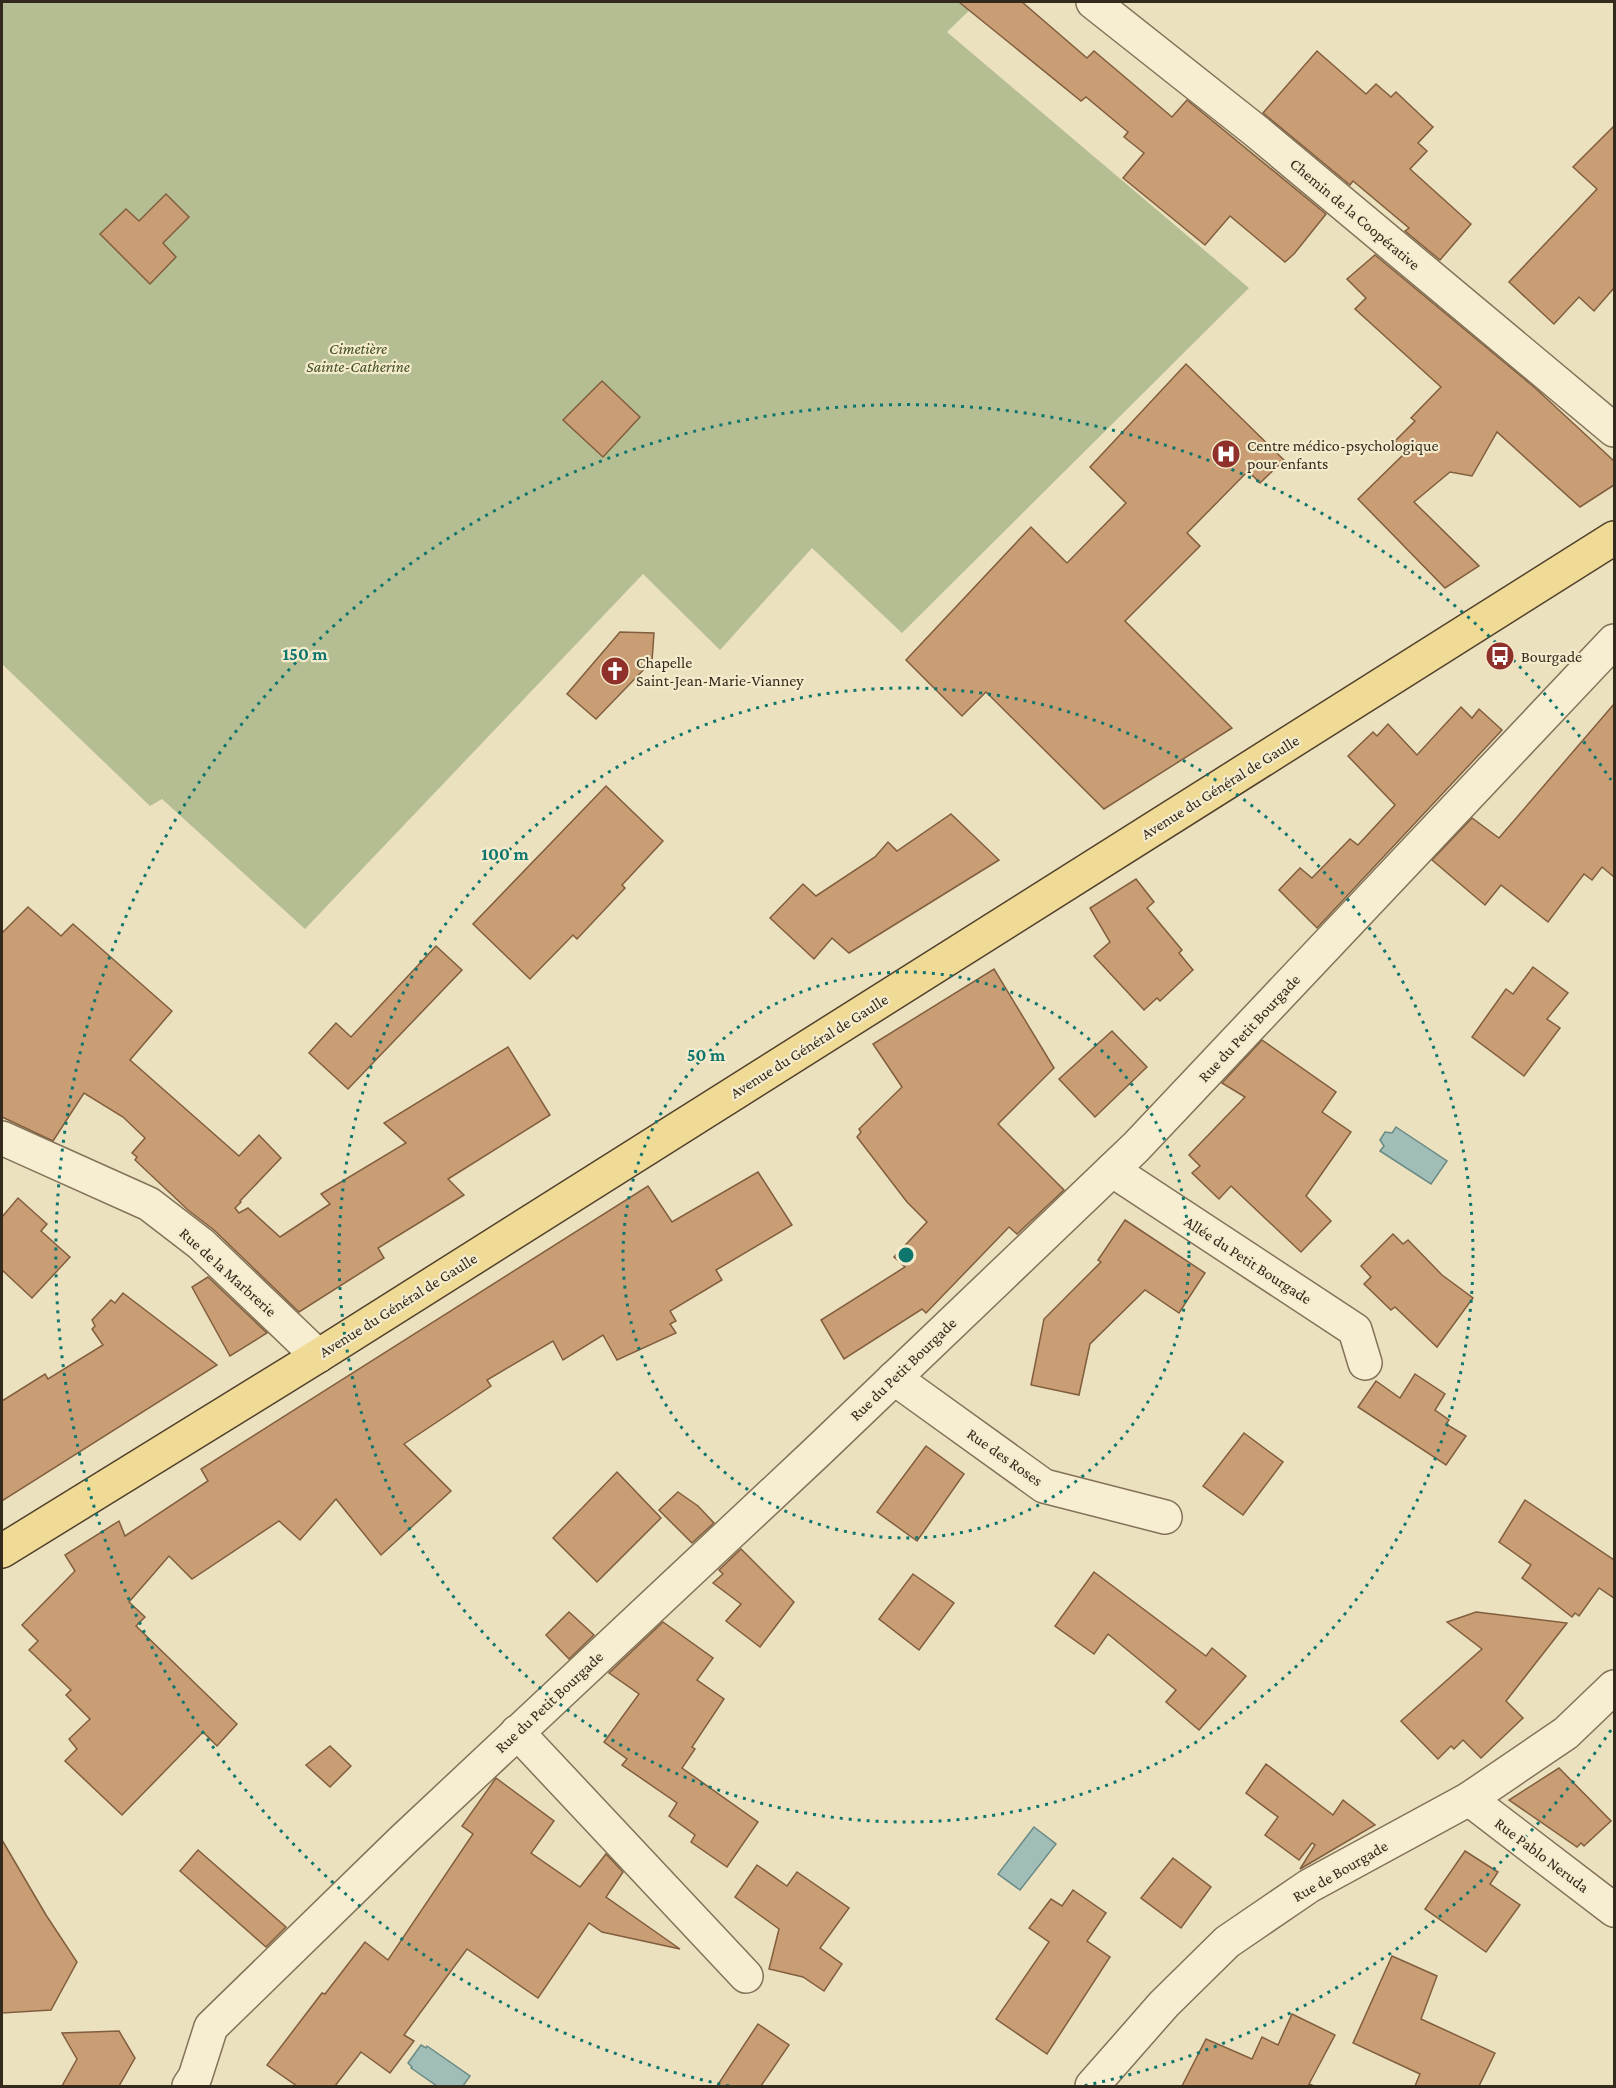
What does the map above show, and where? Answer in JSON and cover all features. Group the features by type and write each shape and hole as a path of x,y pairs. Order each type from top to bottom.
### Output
{"main road":[{"name":"Avenue du Général de Gaulle","path":"2,1551 318,1356 1614,538"}],"street":[{"name":"Chemin de la Coopérative","path":"1093,2 1256,131 1614,430"},
{"name":"Rue du Petit Bourgade","path":"189,2086 195,2077 211,2027 411,1832 1112,1170 1614,641"},
{"name":"Rue de la Marbrerie","path":"2,1138 149,1204 201,1244 318,1356"},
{"name":"Allée du Petit Bourgade","path":"1112,1170 1355,1330 1365,1363"},
{"name":"Rue des Roses","path":"894,1378 1044,1486 1165,1517"},
{"name":"Rue de Bourgade","path":"1092,2086 1164,2004 1227,1942 1309,1886 1469,1799 1566,1732 1614,1687"},
{"path":"517,1732 746,1976"},
{"name":"Rue Pablo Neruda","path":"1469,1799 1614,1910"}],"green space":[{"name":"Cimetière Sainte-Catherine","path":"2,2 978,2 947,32 1249,288 902,633 812,548 720,650 643,574 305,929 162,799 150,806 2,664"}],"water":[{"path":"1396,1127 1447,1161 1431,1184 1380,1151 1384,1146 1380,1140 1385,1132 1392,1133"},
{"path":"1034,1827 1056,1844 1020,1890 998,1874"},
{"path":"421,2045 426,2048 427,2046 470,2076 463,2086 437,2086 411,2068 408,2063"}],"building":[{"path":"959,2 1022,2 1087,58 1094,51 1172,117 1187,100 1326,214 1285,262 1230,216 1205,245 1123,178 1144,153 1124,137 1128,132 1086,97 1081,101"},
{"path":"1317,51 1366,94 1376,84 1391,97 1396,92 1433,127 1418,143 1427,151 1410,169 1471,224 1440,260 1405,231 1409,228 1353,181 1350,185 1263,113"},
{"path":"1614,126 1614,288 1594,311 1579,297 1554,324 1509,282 1597,189 1573,167"},
{"path":"166,194 189,217 163,243 176,257 150,284 100,234 126,209 139,221"},
{"path":"1375,255 1534,387 1614,461 1614,485 1580,507 1497,432 1472,476 1450,472 1414,502 1479,566 1445,588 1358,499 1406,452 1395,441 1415,421 1411,418 1441,387 1355,309 1366,298 1347,279"},
{"path":"1186,364 1284,460 1260,483 1248,471 1187,533 1200,546 1125,621 1232,728 1104,809 986,692 962,716 906,660 1031,527 1067,563 1126,503 1090,467"},
{"path":"602,381 640,417 603,457 563,420"},
{"name":"Chapelle Saint-Jean-Marie-Vianney","path":"620,632 654,633 652,661 596,719 567,694"},
{"path":"1614,704 1614,877 1602,867 1592,880 1584,874 1548,922 1501,885 1485,905 1432,860 1472,818 1499,838"},
{"path":"1461,707 1472,718 1479,709 1502,730 1317,928 1279,890 1300,868 1312,878 1350,839 1358,845 1395,805 1348,756 1373,732 1377,736 1388,724 1417,755"},
{"path":"606,786 663,841 622,885 625,888 577,939 573,935 530,979 473,924"},
{"path":"951,814 999,860 849,953 832,938 814,959 770,918 803,884 816,896 875,857 888,842 897,851"},
{"path":"1136,879 1154,902 1147,908 1182,950 1179,953 1193,970 1160,1001 1157,998 1144,1010 1094,956 1110,942 1090,908"},
{"path":"28,907 61,936 73,924 172,1011 130,1060 239,1156 259,1135 281,1158 235,1208 239,1213 248,1208 280,1237 330,1204 321,1194 406,1143 384,1123 508,1047 550,1115 448,1179 464,1195 378,1248 384,1258 299,1312 214,1230 188,1210 135,1160 137,1157 132,1153 145,1138 123,1117 84,1093 53,1141 2,1117 2,933"},
{"path":"436,946 462,970 348,1089 309,1053 336,1023 351,1037"},
{"path":"1533,967 1568,993 1547,1019 1560,1028 1524,1076 1472,1037 1506,989 1513,994"},
{"path":"994,969 1054,1068 998,1124 1064,1190 1017,1234 1009,1227 926,1313 922,1309 844,1359 821,1320 905,1267 894,1257 927,1222 907,1202 857,1137 861,1132 859,1129 902,1087 873,1044"},
{"path":"1112,1031 1147,1067 1095,1117 1059,1079"},
{"path":"1262,1040 1336,1092 1322,1112 1351,1132 1306,1196 1331,1221 1301,1252 1231,1186 1219,1199 1192,1173 1200,1166 1189,1155 1245,1097 1222,1083"},
{"path":"758,1172 792,1225 716,1270 722,1280 670,1311 676,1321 670,1324 676,1333 617,1360 603,1335 563,1360 553,1341 487,1380 491,1386 404,1444 451,1491 381,1555 336,1499 300,1540 279,1521 192,1579 169,1556 129,1602 145,1617 136,1626 237,1724 217,1746 203,1732 122,1815 65,1761 77,1749 69,1739 90,1719 66,1695 71,1690 29,1650 38,1641 22,1625 75,1571 65,1555 119,1521 125,1536 208,1481 201,1469 648,1186 672,1222"},
{"path":"18,1198 47,1224 41,1231 70,1257 32,1298 2,1270 2,1217"},
{"path":"1125,1220 1205,1273 1179,1313 1145,1290 1090,1344 1079,1395 1031,1385 1044,1319 1101,1262 1098,1260"},
{"path":"1393,1234 1403,1244 1408,1240 1442,1275 1473,1298 1437,1347 1395,1307 1391,1310 1364,1284 1371,1277 1361,1266"},
{"path":"208,1277 267,1333 230,1356 192,1287"},
{"path":"123,1293 217,1365 2,1501 2,1401 45,1374 48,1379 103,1345 92,1329 95,1326 92,1320 111,1300 115,1303"},
{"path":"1415,1374 1445,1394 1435,1410 1449,1420 1446,1424 1466,1436 1446,1465 1358,1407 1376,1381 1400,1398"},
{"path":"1244,1433 1283,1462 1243,1515 1203,1486"},
{"path":"926,1446 964,1474 917,1541 877,1512"},
{"path":"617,1472 661,1518 597,1582 553,1538"},
{"path":"678,1492 698,1506 714,1523 692,1543 659,1510"},
{"path":"1525,1500 1614,1560 1614,1598 1599,1588 1579,1616 1575,1613 1572,1617 1522,1578 1531,1565 1499,1542"},
{"path":"741,1549 794,1602 760,1647 726,1621 741,1604 713,1583 723,1574 719,1570"},
{"path":"1094,1572 1206,1656 1212,1648 1246,1676 1199,1730 1166,1702 1176,1690 1108,1634 1094,1654 1055,1626"},
{"path":"913,1574 954,1603 919,1650 879,1619"},
{"path":"569,1612 594,1635 569,1659 546,1635"},
{"path":"1476,1612 1567,1623 1506,1701 1523,1718 1481,1758 1463,1740 1454,1749 1451,1746 1438,1759 1401,1721 1482,1649 1447,1622"},
{"path":"663,1622 713,1658 697,1680 724,1699 692,1747 695,1749 682,1768 758,1822 727,1867 691,1842 695,1835 669,1816 677,1803 622,1765 627,1759 604,1742 639,1694 609,1673"},
{"path":"330,1746 351,1766 330,1787 306,1765"},
{"path":"1266,1764 1333,1815 1343,1800 1375,1825 1300,1869 1315,1845 1312,1843 1299,1860 1265,1835 1278,1817 1246,1793"},
{"path":"1559,1768 1611,1821 1584,1846 1581,1843 1577,1847 1509,1800"},
{"path":"496,1778 554,1821 531,1853 580,1887 606,1854 623,1872 606,1897 680,1949 602,1932 589,1923 538,1998 467,1949 404,2035 414,2041 390,2073 361,2052 335,2086 297,2086 267,2065 322,1993 325,1994 365,1942 388,1960 473,1834 462,1826"},
{"path":"2,1840 77,1962 51,2010 2,2013"},
{"path":"198,1850 286,1927 266,1947 180,1871"},
{"path":"1465,1851 1498,1872 1490,1884 1520,1905 1486,1952 1425,1909"},
{"path":"1173,1858 1211,1887 1181,1928 1141,1898"},
{"path":"757,1865 787,1886 797,1872 849,1908 820,1948 842,1964 824,1991 803,1977 769,1969 779,1929 735,1897"},
{"path":"1073,1890 1106,1913 1087,1941 1110,1957 1047,2054 996,2019 1049,1942 1029,1928 1051,1899 1062,1906"},
{"path":"1392,1956 1437,1976 1421,2019 1495,2053 1479,2086 1415,2086 1420,2074 1353,2043"},
{"path":"1292,2014 1335,2035 1309,2084 1314,2086 1182,2086 1206,2039 1252,2059 1262,2037 1278,2045"},
{"path":"758,2024 789,2045 761,2086 717,2086"},
{"path":"119,2031 135,2058 119,2086 62,2086 77,2059 62,2033"}],"place":[{"name":"Centre médico-psychologique pour enfants","path":"1226,454"},
{"name":"Bourgade","path":"1500,656"},
{"name":"Chapelle Saint-Jean-Marie-Vianney","path":"615,671"}]}
